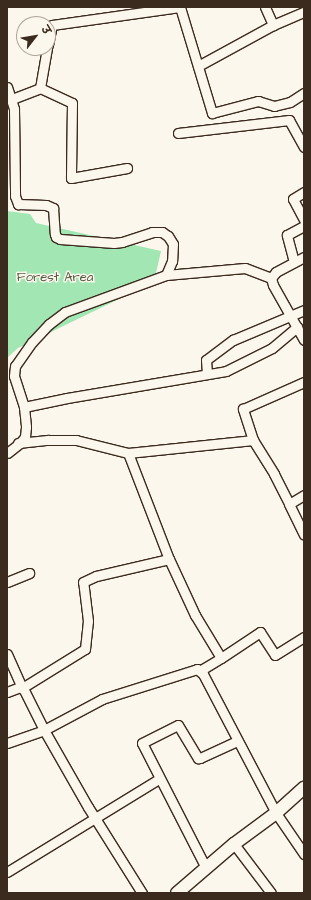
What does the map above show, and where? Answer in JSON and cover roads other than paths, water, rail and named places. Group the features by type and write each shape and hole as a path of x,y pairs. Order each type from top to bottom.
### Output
{"street":[{"path":"56,24 137,10 180,7 212,113 258,101 274,106 290,102 304,93"},
{"path":"265,7 273,25"},
{"path":"198,66 273,25 304,12"},
{"path":"40,88 46,56"},
{"path":"7,87 14,109 15,196 18,204 46,205 53,208 55,234 56,237 60,239 114,243 122,242 152,232 162,232 168,236 173,244 172,260 166,275"},
{"path":"12,99 40,88 72,103 71,178 127,168"},
{"path":"178,133 289,120 304,147"},
{"path":"304,192 293,199 304,220"},
{"path":"294,262 287,235 304,226"},
{"path":"271,278 276,272 304,257"},
{"path":"7,453 18,443 20,443 24,437 26,427 24,407 14,376 15,366 32,342 49,324 65,312 166,275 245,268 271,278"},
{"path":"271,278 273,285 304,340"},
{"path":"207,374 206,360 233,340 304,310"},
{"path":"24,407 67,398 226,371 272,348 297,327"},
{"path":"304,382 243,408 253,440 274,474 304,535"},
{"path":"18,443 48,440 76,440 128,453 253,440"},
{"path":"128,453 169,559 195,615 221,658"},
{"path":"288,504 304,496"},
{"path":"7,692 17,687 22,688 85,649 88,621 83,582 96,576 169,559"},
{"path":"7,582 29,573"},
{"path":"7,743 44,730 102,699 193,670 201,670 260,632 275,655 304,637"},
{"path":"7,654 22,688 44,730 94,818 142,893"},
{"path":"201,670 276,813 304,854"},
{"path":"206,868 159,779 142,743 176,726 180,727 198,758 237,741"},
{"path":"7,872 159,779"},
{"path":"177,893 234,844 276,813 304,788"},
{"path":"234,844 271,893"}],"park label":[{"name":"Forest Area","path":"55,277"}]}
